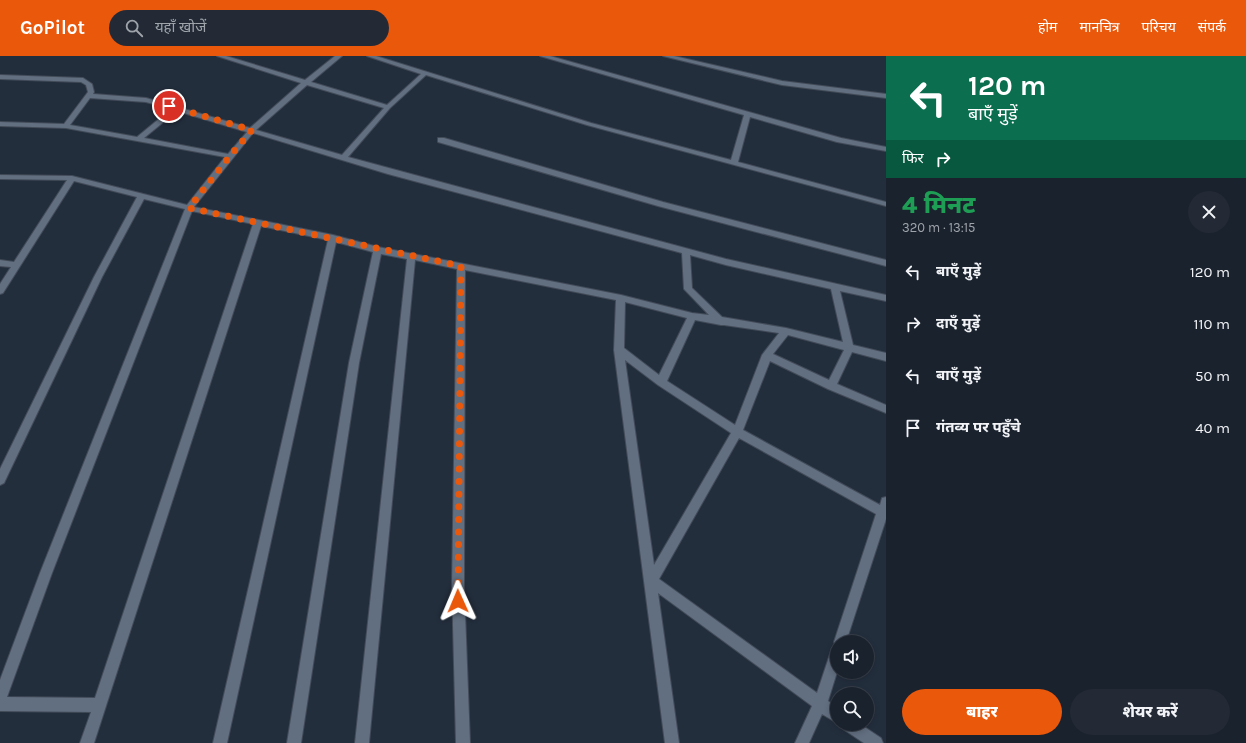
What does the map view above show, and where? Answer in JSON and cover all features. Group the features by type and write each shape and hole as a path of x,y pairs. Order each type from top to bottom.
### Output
{"street":[{"path":"220,56 388,107"},
{"path":"0,698 46,573 189,208 252,130 305,83 339,56"},
{"path":"370,56 590,124 886,204"},
{"path":"543,56 840,140 886,149"},
{"path":"666,56 782,83 886,96"},
{"path":"343,158 388,107 425,73"},
{"path":"0,77 83,80 90,84 91,92 66,126"},
{"path":"88,96 146,100 391,172 686,250 726,262 886,298"},
{"path":"139,139 177,108"},
{"path":"734,162 748,115"},
{"path":"0,124 66,126 230,156"},
{"path":"441,140 662,204 886,263"},
{"path":"0,177 72,178 189,208 334,238 378,250 621,298 721,322 786,331 886,357"},
{"path":"0,291 72,178"},
{"path":"0,480 98,277 142,195"},
{"path":"87,743 258,222"},
{"path":"220,743 334,238"},
{"path":"294,743 354,363 378,250"},
{"path":"686,250 688,289 721,322"},
{"path":"362,743 411,256"},
{"path":"0,263 16,265"},
{"path":"461,266 458,586 463,743"},
{"path":"831,386 849,348 835,287"},
{"path":"621,298 619,350 672,743"},
{"path":"661,382 692,316"},
{"path":"651,581 737,432 767,355 786,331"},
{"path":"619,350 661,382 737,432 885,509 842,635"},
{"path":"767,355 831,386 886,409"},
{"path":"651,581 830,711"},
{"path":"802,743 820,704 830,674"},
{"path":"0,704 99,705"},
{"path":"858,731 876,743"}],"route":[{"path":"169,106 252,130 189,208 334,238 378,250 461,266 458,601"}]}
